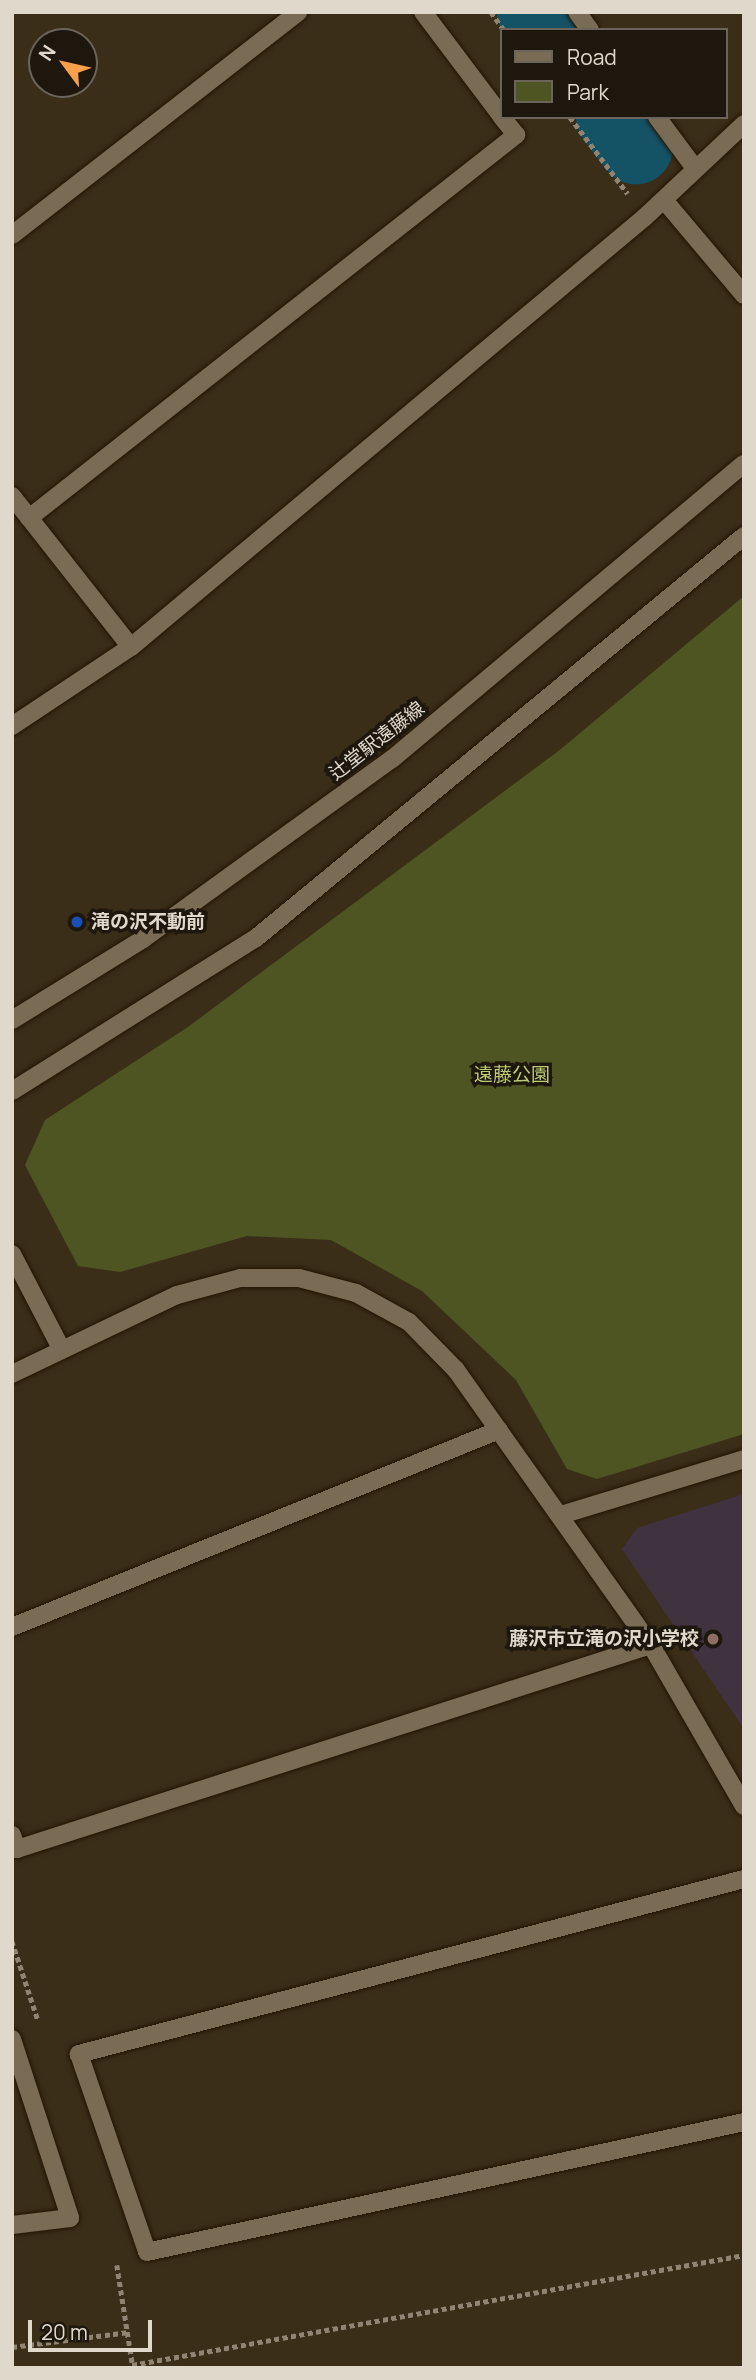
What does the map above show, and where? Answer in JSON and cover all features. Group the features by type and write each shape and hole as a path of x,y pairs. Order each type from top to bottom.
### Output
{"street":[{"path":"12,235 298,12"},
{"path":"423,12 500,114"},
{"path":"577,12 589,28"},
{"path":"29,517 516,135 504,119"},
{"path":"659,119 694,166"},
{"path":"12,726 131,646 645,217 694,166 744,124"},
{"path":"664,200 744,295"},
{"name":"辻堂駅遠藤線","path":"12,1020 143,939 392,759 744,464"},
{"path":"12,496 131,646"},
{"path":"12,1091 256,938 744,536"},
{"path":"12,1254 62,1350"},
{"path":"12,1374 177,1294 240,1278 299,1278 356,1293 409,1322 456,1370 651,1645 744,1806"},
{"path":"12,1627 499,1430"},
{"path":"561,1515 744,1459"},
{"path":"12,1835 17,1849 651,1645"},
{"path":"744,1879 79,2054 147,2252 744,2122"},
{"path":"12,2039 70,2218 12,2225"}],"path":[{"path":"491,12 503,28"},
{"path":"572,119 645,217"},
{"path":"132,2365 744,2255"},
{"path":"12,2347 130,2332"}],"shaded area":[{"name":"藤沢市立滝の沢小学校","path":"744,1494 744,1729 622,1549 637,1528"}],"green space":[{"name":"遠藤公園","path":"744,596 744,1434 597,1479 567,1469 516,1380 422,1291 331,1240 247,1236 120,1272 78,1266 25,1165 45,1120 188,1027 561,749"}],"waterway":[{"path":"534,12 546,28"},
{"path":"615,119 636,147"}],"place":[{"name":"滝の沢不動前","path":"77,922"},
{"name":"藤沢市立滝の沢小学校","path":"713,1639"}]}
